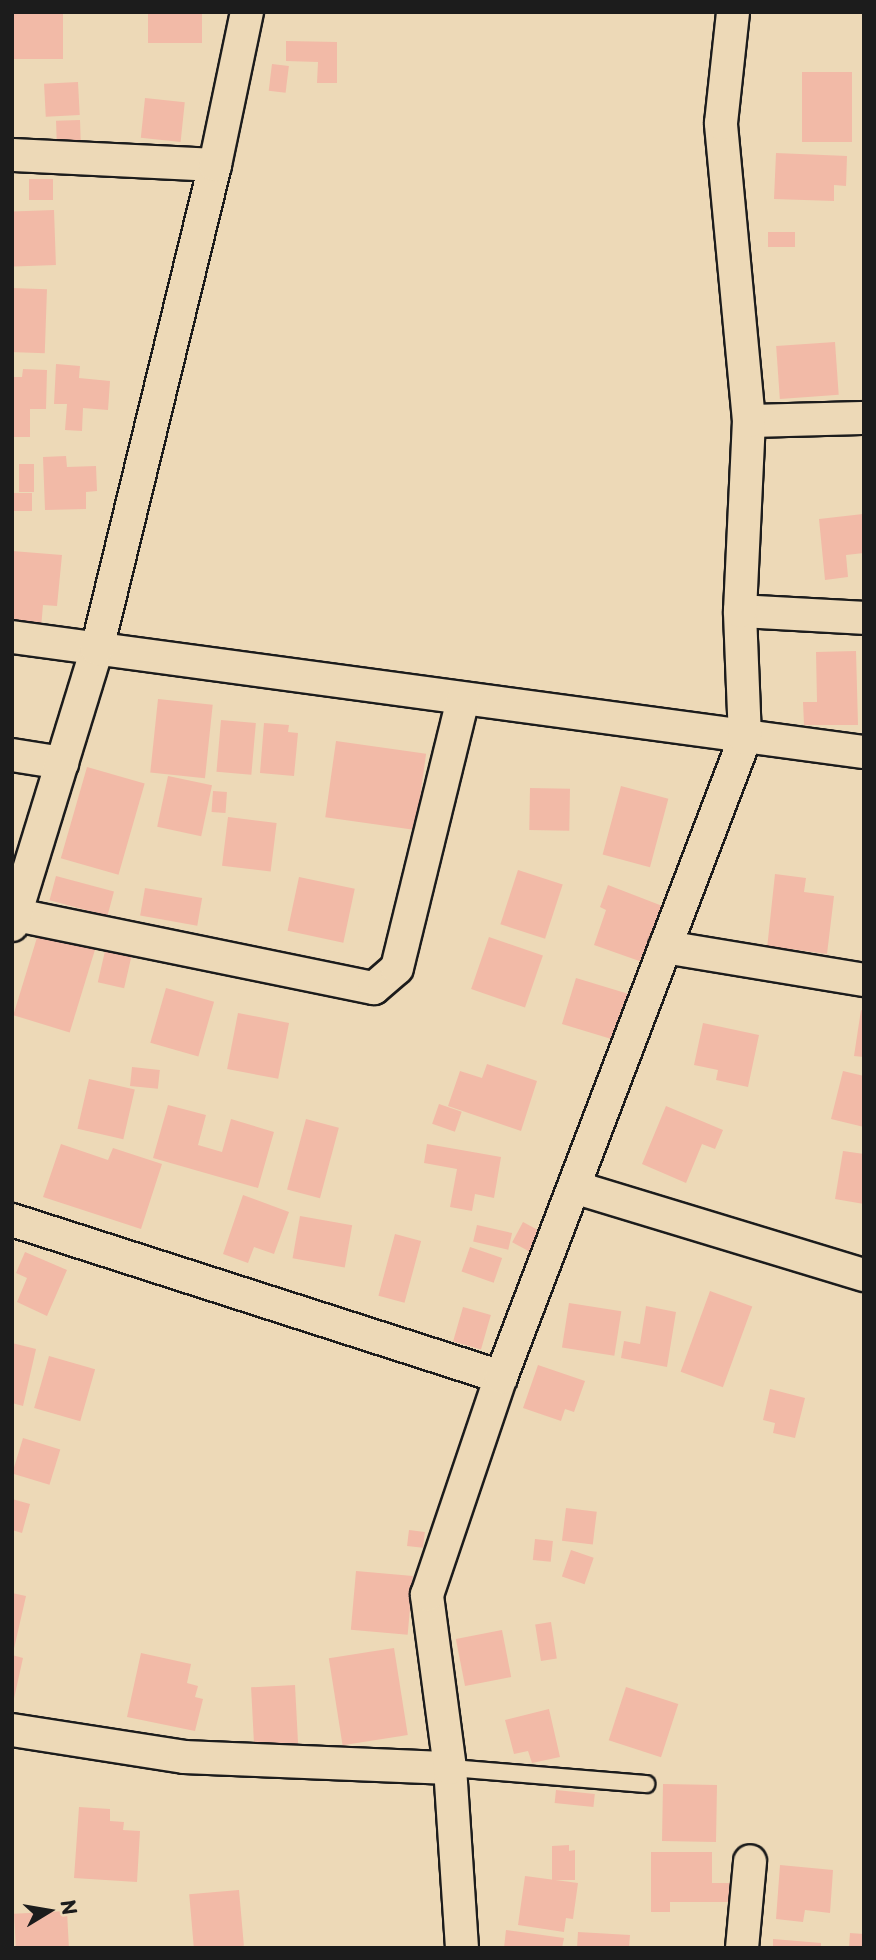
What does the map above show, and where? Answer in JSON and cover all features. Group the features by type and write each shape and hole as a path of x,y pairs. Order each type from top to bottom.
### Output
{"street":[{"path":"247,12 215,165 97,649 13,918 374,988 397,968 463,699"},
{"path":"462,1948 450,1768 427,1595 501,1377 745,738 740,611 749,421 721,123 733,12"},
{"path":"12,155 215,165"},
{"path":"749,421 864,418"},
{"path":"740,611 864,618"},
{"path":"12,637 864,752"},
{"path":"12,755 62,763"},
{"path":"665,947 864,980"},
{"path":"574,1187 864,1275"},
{"path":"12,1220 501,1377"},
{"path":"12,1730 184,1756 450,1768"},
{"path":"742,1948 750,1861"}],"lane":[{"path":"450,1768 646,1784"}],"building":[{"path":"12,12 63,12 63,59 12,59"},
{"path":"148,12 202,12 202,43 148,43"},
{"path":"286,41 337,42 337,83 317,83 318,62 286,61"},
{"path":"272,64 289,66 286,93 269,91"},
{"path":"802,72 852,72 852,142 802,142"},
{"path":"78,82 80,115 46,117 44,84"},
{"path":"145,98 185,102 181,142 141,138"},
{"path":"80,120 81,143 57,144 56,121"},
{"path":"776,153 847,156 846,186 834,185 834,201 774,199"},
{"path":"29,179 53,179 53,200 29,200"},
{"path":"54,210 56,265 14,266 12,211"},
{"path":"768,232 795,232 795,247 768,247"},
{"path":"12,288 47,289 45,353 12,352"},
{"path":"835,342 839,395 780,399 776,346"},
{"path":"56,364 80,366 79,378 110,381 108,410 83,408 82,431 65,430 67,404 54,404"},
{"path":"23,369 47,370 46,409 30,409 30,437 12,437 12,377 22,377"},
{"path":"66,456 67,467 96,466 97,491 86,492 86,509 45,510 43,457"},
{"path":"19,464 34,464 34,492 19,492"},
{"path":"12,493 32,493 32,511 12,511"},
{"path":"863,514 864,553 846,555 848,577 825,580 819,519"},
{"path":"12,551 62,555 57,606 43,605 41,628 12,625"},
{"path":"856,651 858,725 804,725 803,702 817,702 816,652"},
{"path":"158,699 213,705 205,778 150,773"},
{"path":"221,720 256,723 251,775 216,772"},
{"path":"264,723 289,725 288,732 298,733 294,776 260,773"},
{"path":"336,741 426,754 415,830 325,817"},
{"path":"87,767 145,784 118,875 61,858"},
{"path":"168,776 212,785 201,836 157,827"},
{"path":"621,786 668,799 650,867 603,855"},
{"path":"530,788 570,789 569,831 529,830"},
{"path":"213,791 227,792 226,813 212,812"},
{"path":"228,817 277,823 271,872 222,866"},
{"path":"518,870 563,885 545,939 500,924"},
{"path":"775,874 806,878 804,892 834,896 827,954 791,949 789,961 766,958"},
{"path":"56,876 114,892 107,916 50,900"},
{"path":"299,877 355,889 343,943 288,931"},
{"path":"608,885 665,907 645,963 594,945 606,910 600,907"},
{"path":"145,888 202,898 197,926 140,916"},
{"path":"39,931 95,948 70,1032 13,1015"},
{"path":"489,937 543,956 525,1008 471,989"},
{"path":"105,951 131,957 124,988 98,982"},
{"path":"576,978 630,994 616,1040 562,1024"},
{"path":"166,988 214,1002 198,1057 150,1043"},
{"path":"861,1010 864,1011 864,1057 854,1056"},
{"path":"238,1013 289,1023 278,1079 227,1069"},
{"path":"703,1023 759,1035 748,1087 716,1080 718,1070 694,1065"},
{"path":"487,1064 537,1081 521,1131 448,1106 460,1071 482,1078"},
{"path":"132,1067 160,1070 158,1089 130,1086"},
{"path":"843,1071 864,1076 864,1127 831,1119"},
{"path":"89,1079 135,1090 123,1139 78,1129"},
{"path":"439,1104 462,1112 455,1132 432,1124"},
{"path":"168,1105 206,1115 198,1145 222,1152 231,1119 274,1132 258,1188 153,1158"},
{"path":"666,1106 723,1130 715,1149 702,1144 686,1183 642,1164"},
{"path":"306,1119 339,1128 320,1198 287,1190"},
{"path":"61,1144 108,1160 113,1148 162,1164 141,1229 43,1197"},
{"path":"427,1144 501,1157 494,1198 475,1194 472,1211 450,1207 457,1169 424,1163"},
{"path":"843,1151 864,1154 864,1204 835,1199"},
{"path":"243,1195 289,1212 274,1254 254,1247 248,1263 223,1254"},
{"path":"300,1216 352,1225 345,1268 293,1258"},
{"path":"523,1222 540,1231 529,1251 512,1242"},
{"path":"477,1225 512,1233 508,1250 473,1242"},
{"path":"395,1234 421,1241 405,1303 378,1296"},
{"path":"470,1247 502,1258 494,1283 462,1272"},
{"path":"25,1252 67,1270 47,1316 17,1302 27,1278 16,1273"},
{"path":"710,1291 752,1306 723,1387 681,1372"},
{"path":"569,1303 621,1311 614,1356 562,1347"},
{"path":"646,1306 676,1312 667,1367 621,1358 624,1341 640,1344"},
{"path":"463,1307 491,1315 481,1350 453,1342"},
{"path":"12,1343 36,1349 23,1406 12,1403"},
{"path":"49,1356 95,1369 80,1421 34,1408"},
{"path":"538,1365 585,1381 574,1412 565,1409 561,1421 523,1408"},
{"path":"770,1389 805,1398 795,1438 773,1433 775,1423 763,1420"},
{"path":"23,1438 60,1449 49,1485 12,1473"},
{"path":"12,1499 30,1504 22,1533 12,1530"},
{"path":"566,1508 597,1512 593,1545 562,1541"},
{"path":"409,1530 425,1532 423,1548 407,1546"},
{"path":"535,1539 553,1541 551,1562 533,1560"},
{"path":"571,1550 594,1558 585,1584 562,1576"},
{"path":"356,1571 413,1576 408,1635 351,1630"},
{"path":"12,1593 26,1596 13,1653 12,1653"},
{"path":"551,1622 557,1659 541,1661 535,1625"},
{"path":"502,1630 511,1677 465,1686 456,1639"},
{"path":"394,1648 408,1735 343,1745 329,1658"},
{"path":"141,1653 191,1664 187,1683 198,1686 195,1697 203,1699 195,1731 127,1717"},
{"path":"12,1655 23,1658 13,1703 12,1703"},
{"path":"295,1685 298,1747 254,1749 251,1687"},
{"path":"626,1687 678,1704 661,1757 609,1740"},
{"path":"549,1709 560,1757 532,1763 528,1751 514,1754 505,1720"},
{"path":"663,1784 717,1785 716,1842 662,1841"},
{"path":"556,1790 595,1794 593,1807 555,1803"},
{"path":"79,1807 110,1809 110,1821 124,1822 123,1830 140,1831 137,1882 74,1878"},
{"path":"569,1845 569,1851 575,1850 575,1880 552,1880 552,1846"},
{"path":"651,1852 712,1852 712,1883 730,1883 730,1902 670,1902 670,1912 651,1912"},
{"path":"780,1865 833,1870 830,1913 805,1910 803,1922 776,1919"},
{"path":"525,1876 578,1883 573,1919 566,1918 564,1932 518,1925"},
{"path":"239,1890 244,1946 194,1948 189,1894"},
{"path":"67,1911 69,1948 16,1948 14,1914"},
{"path":"506,1930 564,1938 562,1948 504,1948"},
{"path":"578,1932 630,1935 629,1948 577,1948"},
{"path":"850,1933 864,1934 863,1948 849,1948"},
{"path":"773,1939 821,1943 821,1948 773,1948"}]}
